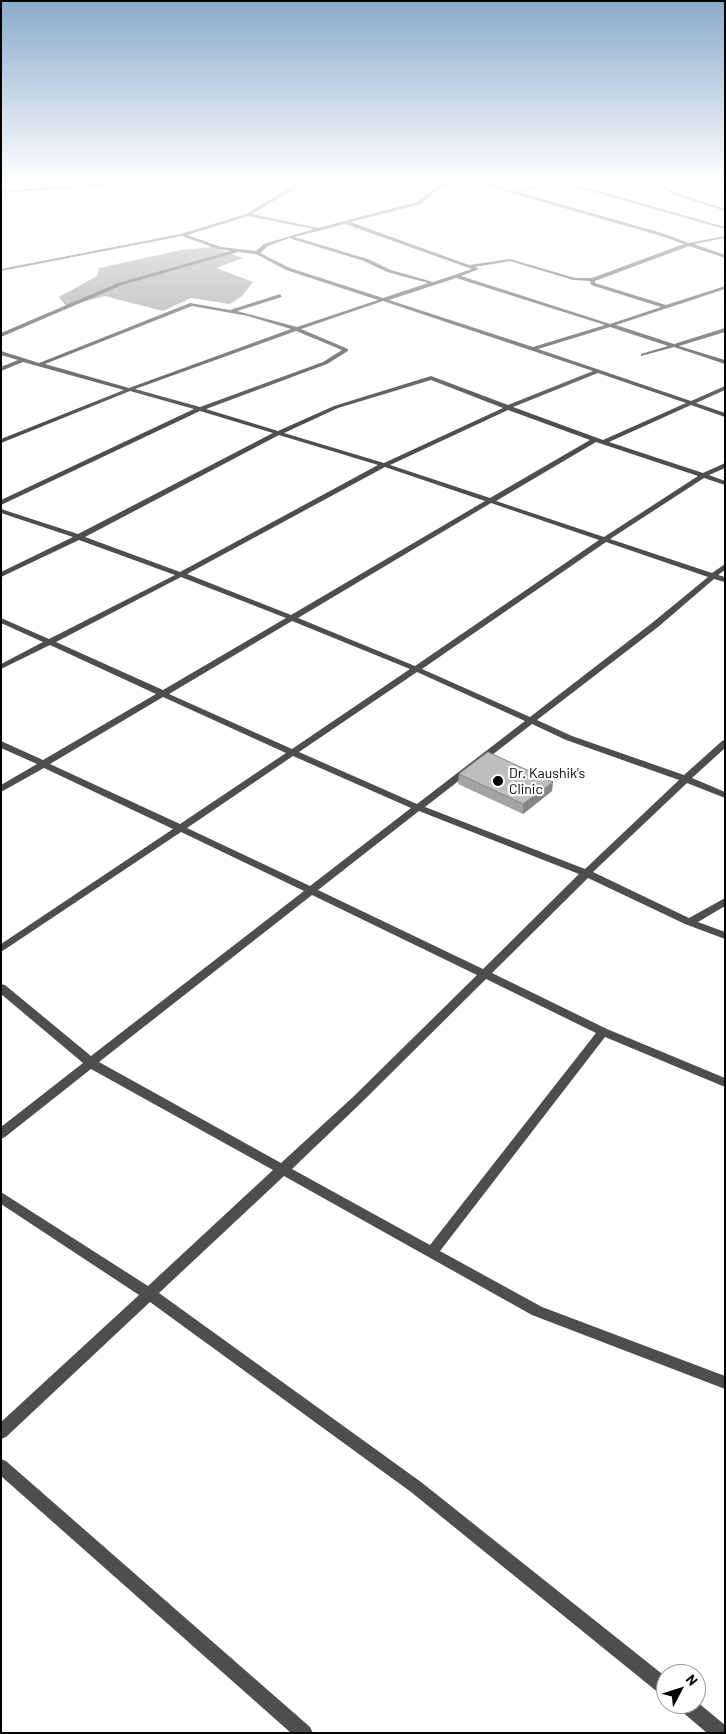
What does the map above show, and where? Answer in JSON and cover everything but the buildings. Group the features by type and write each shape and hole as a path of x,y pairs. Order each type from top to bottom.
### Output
{"street":[{"path":"1,270 52,260"},
{"path":"1,335 120,284 205,260"},
{"path":"270,260 288,269 725,414"},
{"path":"366,260 390,271 434,283"},
{"path":"1,441 130,389 294,328 477,269 451,260"},
{"path":"468,266 510,260 575,279 592,280 646,260"},
{"path":"456,276 725,362"},
{"path":"592,280 592,284 666,307"},
{"path":"532,349 609,326 725,287"},
{"path":"231,311 280,296"},
{"path":"1,503 200,409 325,363 346,350 294,328 231,311 192,304 39,365"},
{"path":"643,355 725,330"},
{"path":"1,353 200,409 384,465 725,580"},
{"path":"1,369 23,360"},
{"path":"1,668 180,575 384,465 509,408 599,371"},
{"path":"1,575 79,537 278,432 336,407 431,378 600,441 725,484"},
{"path":"1,789 491,501 600,441 725,388"},
{"path":"1,949 605,540 703,476 725,465"},
{"path":"1,511 79,537 292,618 416,669 569,738 686,779 725,795"},
{"path":"1,1134 312,890 655,625 725,566"},
{"path":"1,620 293,753 419,808 588,874 689,922 725,936"},
{"path":"1,1432 282,1170 725,742"},
{"path":"1,744 312,890 602,1032 725,1083"},
{"path":"689,922 725,901"},
{"path":"1,988 91,1063 537,1311 725,1383"},
{"path":"432,1253 602,1032"},
{"path":"1,1197 149,1294 416,1487 656,1680"},
{"path":"1,1466 304,1733"},
{"path":"698,1714 721,1733"}],"shaded area":[{"path":"136,260 238,260 216,268 253,282 242,296 230,304 191,298 163,311 105,296 66,306 59,297 97,276 99,268"}],"place":[{"name":"Dr. Kaushik's Clinic","path":"498,781"}]}
